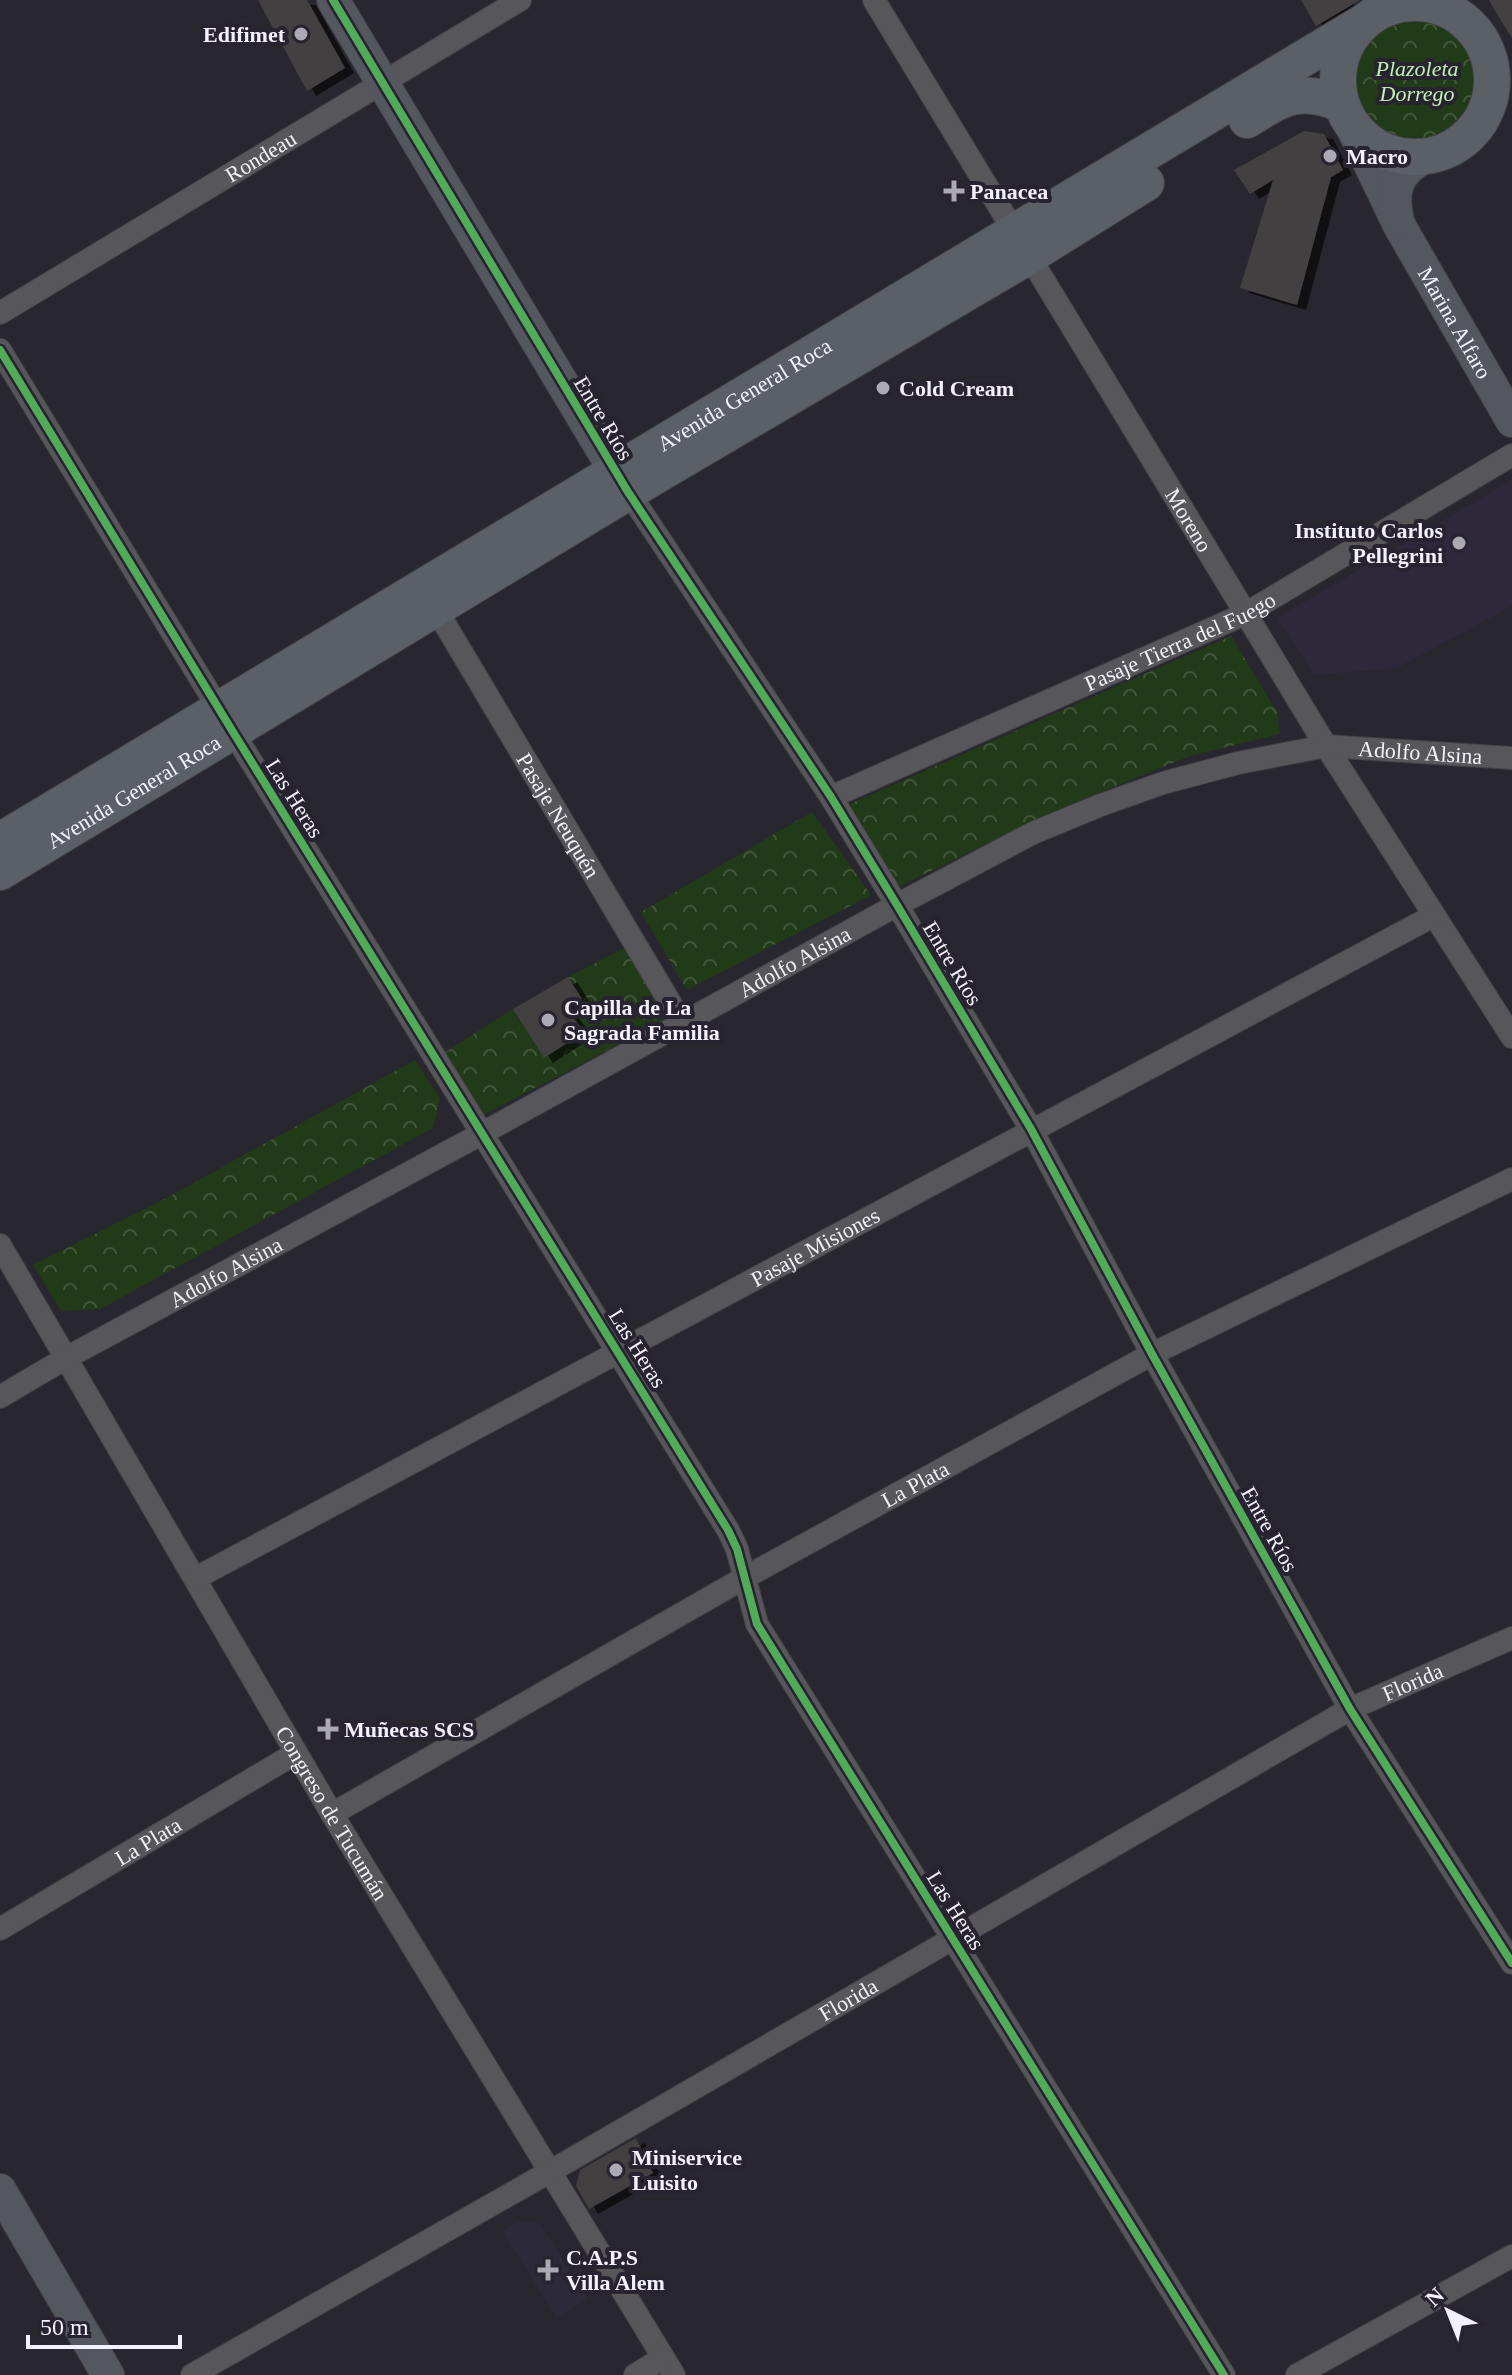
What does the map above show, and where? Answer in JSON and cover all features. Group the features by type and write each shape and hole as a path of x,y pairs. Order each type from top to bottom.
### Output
{"main road":[{"path":"1512,64 1462,16 1434,4 1409,3 1379,10 1350,39 1340,59 1337,82 1345,112 1361,137 1381,150 1404,157 1425,157 1451,149 1470,135 1512,116"},
{"name":"Avenida General Roca","path":"1022,245 1379,10"},
{"path":"1462,16 1489,54 1493,75 1491,97 1484,118 1470,135"},
{"name":"Avenida General Roca","path":"0,872 226,720 1022,245 1281,99 1301,94 1324,96 1345,112"},
{"name":"Avenida General Roca","path":"0,841 436,609 621,482"}],"street":[{"name":"Entre Ríos","path":"333,0 621,482 831,797 897,905 1031,1129 1152,1354 1350,1709 1512,1963"},
{"name":"Rondeau","path":"0,313 520,0"},
{"name":"Moreno","path":"874,0 1326,746 1512,1037"},
{"name":"Marina Alfaro","path":"1345,112 1399,225 1512,421"},
{"name":"Marina Alfaro","path":"1399,225 1395,207 1396,187 1403,172 1425,157"},
{"name":"Las Heras","path":"0,350 728,1530 737,1549 757,1624 1224,2375"},
{"name":"Pasaje Tierra del Fuego","path":"831,797 1245,614 1512,455"},
{"name":"Pasaje Neuquén","path":"436,609 681,1021"},
{"name":"Adolfo Alsina","path":"0,1397 681,1021 1033,833 1163,783 1238,763 1326,746 1512,758"},
{"name":"Pasaje Misiones","path":"196,1578 1433,916"},
{"name":"La Plata","path":"332,1814 744,1578 1152,1354 1512,1179"},
{"name":"Congreso de Tucumán","path":"0,1245 332,1814 669,2367"},
{"name":"Florida","path":"192,2375 1350,1709 1512,1638"},
{"name":"La Plata","path":"0,1929 296,1753"},
{"path":"0,2190 108,2375"},
{"path":"1297,2375 1512,2256"},
{"path":"635,2375 669,2367"}],"shaded area":[{"name":"Instituto Carlos Pellegrini","path":"1512,480 1512,606 1397,668 1314,675 1277,618"},
{"name":"C.A.P.S Villa Alem","path":"523,2220 539,2223 588,2298 557,2318 502,2231"}],"green space":[{"name":"Plazoleta Dorrego","path":"1417,17 1441,22 1461,36 1475,56 1480,80 1475,104 1461,124 1441,138 1417,143 1393,138 1373,124 1359,104 1354,80 1359,56 1373,36 1393,22"},
{"path":"1231,636 1277,712 1280,734 1190,756 1052,812 898,887 847,805"},
{"path":"812,812 871,895 687,990 641,912"},
{"path":"628,946 671,1017 483,1115 444,1053 513,1009 544,1058 583,1032 566,1008 582,999 568,977"},
{"path":"415,1060 440,1099 433,1128 100,1309 61,1311 33,1265 163,1200"}],"building":[{"name":"Edifimet","path":"258,0 307,0 345,68 307,91"},
{"path":"1301,0 1360,0 1316,26"},
{"path":"1489,0 1512,0 1512,38 1498,16"},
{"path":"1304,131 1324,134 1343,170 1331,177 1297,305 1240,288 1273,180 1250,194 1234,170"},
{"name":"Capilla de La Sagrada Familia","path":"568,977 582,999 566,1008 584,1032 544,1058 513,1009"},
{"name":"Miniservice Luisito","path":"636,2138 653,2173 589,2209 576,2186 580,2170"}],"cycle path":[{"path":"333,0 628,492 831,797 897,905 1031,1129 1152,1354 1350,1709 1512,1963"},
{"path":"0,350 728,1530 737,1549 757,1624 1224,2375"}],"place":[{"name":"Edifimet","path":"301,34"},
{"name":"Macro","path":"1330,156"},
{"name":"Panacea","path":"954,191"},
{"name":"Cold Cream","path":"883,388"},
{"name":"Instituto Carlos Pellegrini","path":"1459,543"},
{"name":"Capilla de La Sagrada Familia","path":"548,1020"},
{"name":"Muñecas SCS","path":"328,1729"},
{"name":"Miniservice Luisito","path":"616,2170"},
{"name":"C.A.P.S Villa Alem","path":"548,2270"}]}
